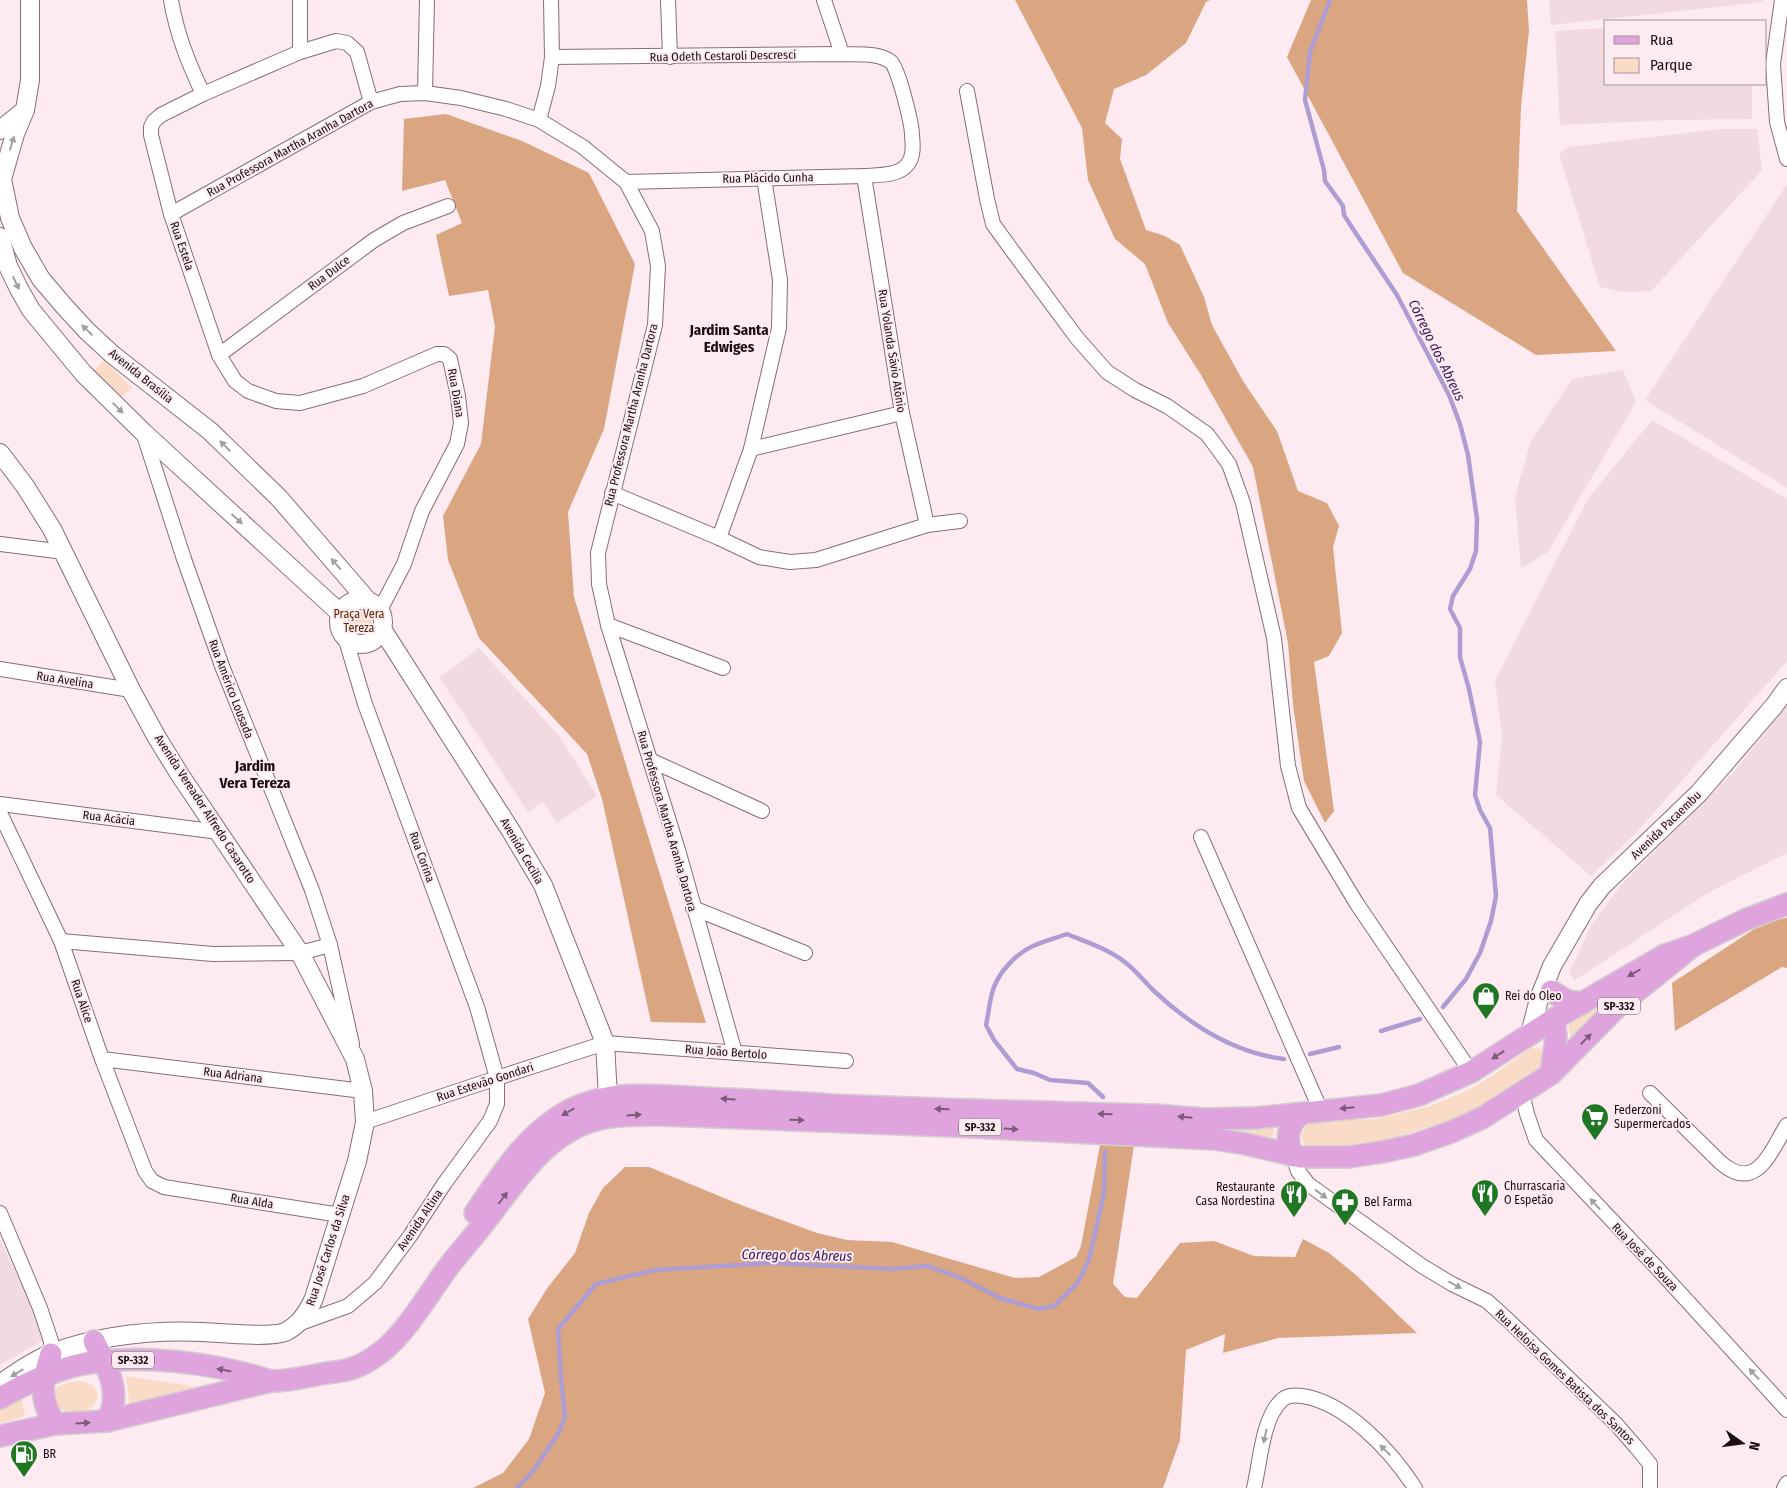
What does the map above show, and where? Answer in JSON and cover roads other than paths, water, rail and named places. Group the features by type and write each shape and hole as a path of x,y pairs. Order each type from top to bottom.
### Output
{"main road":[{"name":"SP-332","path":"450,1263 473,1215 528,1141 550,1122 575,1107 608,1097 646,1095 844,1105 1154,1115 1204,1119 1255,1118 1381,1105 1418,1095 1472,1072 1554,1019 1665,955 1694,945 1745,920 1787,904"},
{"name":"SP-332","path":"0,1436 55,1424 106,1421 271,1381 285,1381 353,1368 380,1353 390,1344 421,1307 450,1263 486,1221 527,1167 542,1152 569,1132 583,1124 600,1118 634,1115 682,1115 942,1125 1214,1139 1246,1144 1301,1158 1349,1157 1382,1152 1414,1145 1451,1132 1482,1118 1522,1093 1617,1007 1694,945"},
{"path":"1551,991 1567,1001 1583,1003"},
{"path":"1552,1065 1556,1037 1554,1019"},
{"path":"1530,1034 1543,1043 1552,1065"},
{"path":"1293,1156 1289,1148 1288,1133 1291,1125 1311,1112"},
{"path":"94,1341 112,1379 114,1398 112,1412 106,1421"},
{"path":"51,1354 42,1390 48,1414 55,1424"},
{"name":"SP-332","path":"0,1398 20,1387 77,1365 146,1359 188,1363 252,1375 271,1381"}],"street":[{"name":"Avenida Brasília","path":"30,0 30,80 25,110 15,134 1,180 10,218 23,248 41,279 64,306 113,355 216,436 279,498 374,605"},
{"path":"171,0 176,27 189,64 203,94 300,52 336,41 347,43 357,52 371,102"},
{"path":"300,0 300,52"},
{"path":"425,93 427,0"},
{"path":"539,120 548,86 552,57 551,0"},
{"path":"668,0 670,57"},
{"path":"824,0 842,54"},
{"path":"1782,0 1774,64 1777,122 1787,159"},
{"name":"Rua Odeth Cestaroli Descresci","path":"552,57 842,54 877,56 892,62 897,73 912,134 912,156 907,164"},
{"path":"967,91 993,224 1077,338 1107,372 1135,390 1167,406 1207,434 1229,464 1243,504 1274,638 1288,766 1299,808 1357,904 1472,1072"},
{"name":"Rua Professora Martha Aranha Dartora","path":"171,214 371,102 400,94 425,93 462,98 506,109 539,120 583,147 626,182 652,231 658,266 655,325 598,552 599,584 608,625 678,850 735,1052"},
{"name":"Rua Estela","path":"203,94 161,114 151,127 151,136 171,214 219,355"},
{"path":"0,130 25,110"},
{"name":"Rua Plácido Cunha","path":"626,182 864,176 900,172 907,164"},
{"name":"Rua Yolanda Sávio Atônio","path":"864,176 902,413 927,525"},
{"path":"719,538 751,449 779,328 780,280 764,178"},
{"name":"Rua Dulce","path":"219,355 374,240 404,223 448,206"},
{"path":"0,237 8,266 19,289 32,310 83,373 143,432 341,614"},
{"name":"Rua Diana","path":"219,355 235,380 248,391 276,401 300,403 363,386 438,354 444,354 450,359 458,396 461,423 457,444 422,511 404,564 374,605"},
{"path":"751,449 902,413"},
{"name":"Rua Américo Lousada","path":"143,432 184,559 222,666 312,890 330,945 356,1059"},
{"name":"Avenida Vereador Alfredo Casarotto","path":"0,452 40,508 64,552 131,690 180,775 300,953 356,1059"},
{"path":"612,493 719,538 758,557 790,562 816,560 927,525 960,521"},
{"path":"0,544 64,552"},
{"path":"355,601 374,605 383,617 382,629 373,641 366,644 351,642 341,630 339,622 341,614 349,604 355,601"},
{"path":"608,625 723,668"},
{"name":"Avenida Cecilia","path":"382,629 501,815 543,885 605,1043 608,1097"},
{"name":"Rua Corina","path":"345,637 365,704 477,1007 497,1078"},
{"name":"Rua Avelina","path":"0,669 131,690"},
{"name":"Avenida Pacaembu","path":"1530,1034 1539,999 1552,966 1576,924 1602,886 1699,793 1774,706 1787,688"},
{"path":"650,760 762,811"},
{"name":"Rua Acácia","path":"0,804 219,832"},
{"name":"Rua Alice","path":"0,813 61,941 102,1058 145,1171 152,1181 164,1187"},
{"path":"1201,837 1311,1112"},
{"path":"693,908 805,953"},
{"path":"61,941 214,954 300,953 330,945"},
{"path":"1552,966 1551,1004 1554,1019"},
{"name":"Rua João Bertolo","path":"605,1043 846,1061"},
{"name":"Rua Estevão Gondari","path":"366,1122 605,1043"},
{"name":"Rua Adriana","path":"102,1058 363,1091"},
{"name":"Rua José Carlos da Silva","path":"298,1324 308,1312 314,1298 357,1161 366,1122 363,1091 356,1059"},
{"name":"Avenida Altina","path":"298,1324 348,1306 374,1283 410,1236 444,1184 490,1121 497,1104 497,1078"},
{"name":"Rua José de Souza","path":"1522,1093 1536,1140 1658,1269 1787,1410"},
{"path":"1650,1093 1721,1163 1729,1170 1738,1174 1753,1173 1763,1164 1787,1125"},
{"name":"Rua Heloisa Gomes Batista dos Santos","path":"1293,1156 1298,1171 1308,1184 1422,1266 1452,1284 1487,1301 1509,1320 1616,1424 1636,1446 1650,1464 1650,1488"},
{"name":"Rua Alda","path":"164,1187 340,1214"},
{"path":"0,1213 52,1341 51,1354"},
{"path":"0,1384 51,1354 94,1341 128,1334 191,1332 271,1335 285,1332 298,1324"},
{"path":"1254,1488 1272,1413 1286,1397 1297,1395 1314,1398 1335,1408 1365,1430 1392,1456 1415,1488"},
{"path":"1784,1488 1787,1483"}],"waterway":[{"name":"Córrego dos Abreus","path":"1330,0 1310,52 1305,100 1324,170 1325,181 1343,206 1344,215 1397,295 1449,395 1460,424 1468,455 1477,519 1476,551 1470,569 1453,596 1450,609 1460,628 1460,657 1480,742 1475,795 1480,810 1490,828 1496,896 1491,921 1480,953 1466,979 1443,1007"},
{"name":"Córrego dos Abreus","path":"1103,1097 1088,1083 1050,1080 1034,1073 1017,1069 994,1040 986,1025 994,987 1000,975 1010,963 1027,949 1067,934 1097,946 1119,958 1167,1002 1213,1035 1265,1056 1284,1059"},
{"name":"Córrego dos Abreus","path":"1381,1031 1420,1019"},
{"name":"Córrego dos Abreus","path":"1310,1054 1339,1047"},
{"name":"Córrego dos Abreus","path":"517,1488 534,1470 558,1434 565,1417 558,1329 596,1284 655,1270 772,1263 893,1269 927,1266 961,1278 1000,1298 1038,1309 1054,1306 1077,1284 1089,1260 1104,1193 1105,1151"}],"place":[{"name":"Rei do Oleo","path":"1486,1020"},
{"name":"Federzoni Supermercados","path":"1595,1141"},
{"name":"Churrascaria O Espetão","path":"1485,1217"},
{"name":"Restaurante Casa Nordestina","path":"1294,1218"},
{"name":"Bel Farma","path":"1345,1226"},
{"name":"BR","path":"24,1478"}],"district":[{"name":"Jardim Santa Edwiges","path":"729,338"},
{"name":"Jardim Vera Tereza","path":"255,774"}],"park label":[{"name":"Praça Vera Tereza","path":"359,621"}]}
